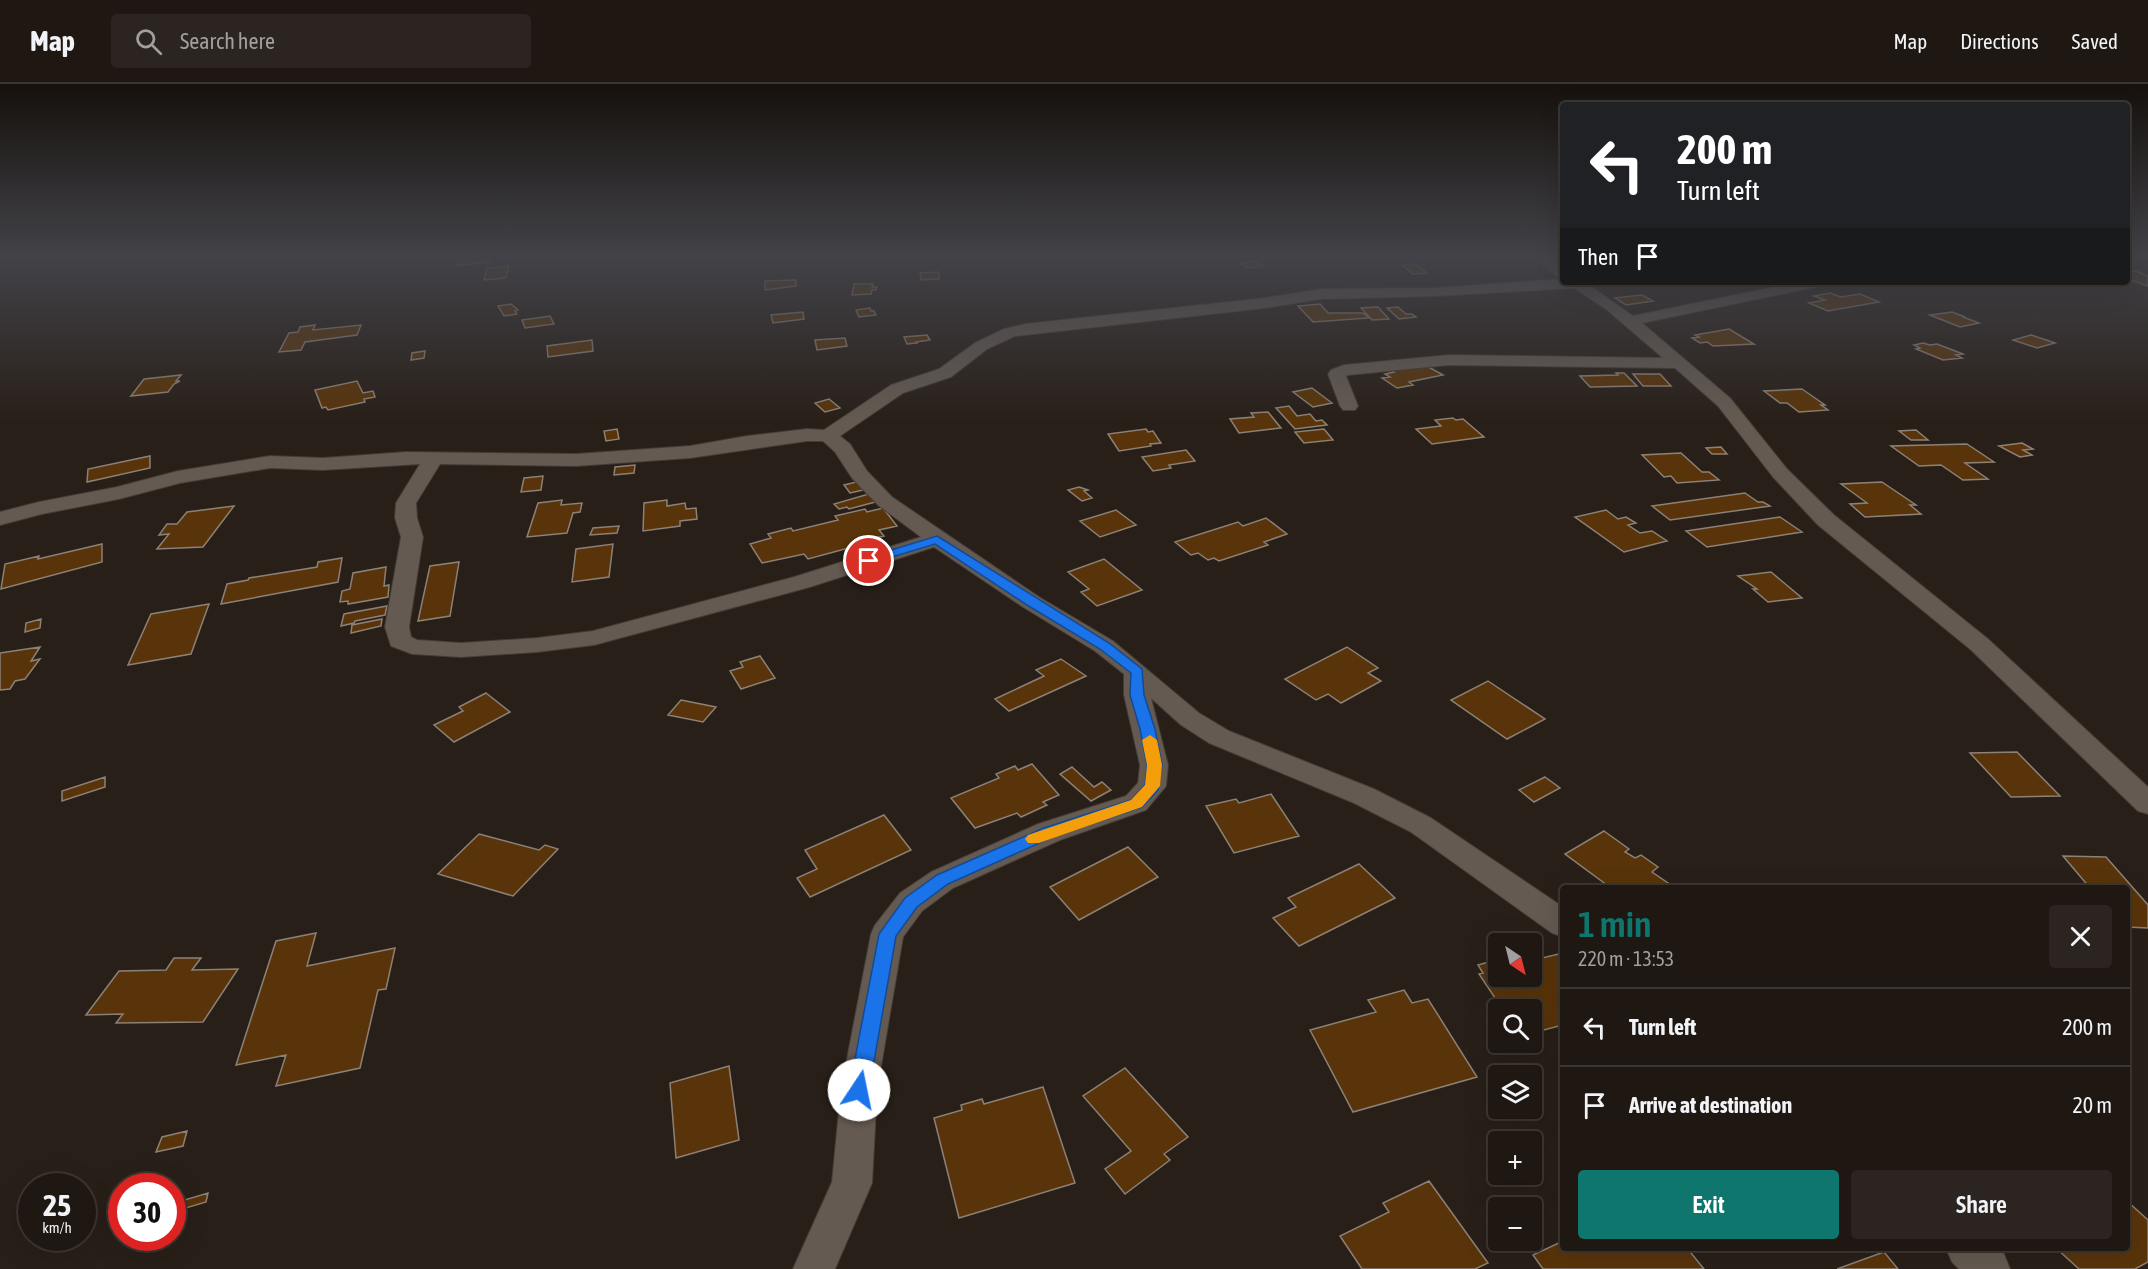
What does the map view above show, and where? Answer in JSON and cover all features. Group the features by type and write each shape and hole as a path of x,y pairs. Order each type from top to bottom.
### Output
{"street":[{"path":"828,436 897,390 945,373 981,346 1010,332 1188,311"},
{"path":"1616,311 1724,402 1780,473 1826,520 1980,644 2148,804"},
{"path":"1630,321 1677,311"},
{"path":"1350,406 1337,374 1344,370 1449,360 1679,363"},
{"path":"0,519 39,508 119,493 178,477 270,462 323,464 434,458 576,460 690,452 747,442 819,434 828,436 843,448 859,474 885,501 1031,602 1104,646 1190,719 1219,737 1364,796 1421,825 1560,922"},
{"path":"434,458 406,503 406,518 412,537 398,627 400,641 412,647 461,650 537,645 594,638 802,582 937,539"},
{"path":"814,1269 852,1183 859,1090 887,934 911,902 942,880 1049,832 1136,803 1152,786 1154,765 1148,729 1137,695 1137,672"},
{"path":"1970,1251 1989,1269"}],"building":[{"path":"501,311 515,311 517,314 504,316"},
{"path":"857,311 874,311 876,315 859,317"},
{"path":"1303,311 1363,313 1369,318 1313,322"},
{"path":"1364,311 1382,311 1389,319 1372,320"},
{"path":"1391,311 1403,311 1416,317 1399,319"},
{"path":"803,312 804,319 773,323 771,315"},
{"path":"1952,312 1979,323 1960,327 1930,315"},
{"path":"550,316 554,324 525,328 522,320"},
{"path":"315,325 313,330 361,325 357,335 305,342 301,350 279,352 289,333 298,332 300,327"},
{"path":"1729,329 1754,344 1713,346 1707,342 1700,343 1692,338 1699,337 1695,335"},
{"path":"927,335 930,340 907,344 904,337"},
{"path":"2031,335 2055,343 2037,348 2013,340"},
{"path":"845,338 847,346 817,350 815,340"},
{"path":"592,340 593,351 548,357 547,346"},
{"path":"1937,344 1963,354 1956,355 1962,358 1943,360 1916,349 1920,348 1914,345"},
{"path":"425,351 424,358 411,360 412,353"},
{"path":"1425,365 1443,375 1409,382 1413,385 1397,388 1382,378 1390,377 1385,374 1394,372 1390,369"},
{"path":"1616,373 1624,373 1637,386 1590,387 1580,376 1618,375"},
{"path":"1633,374 1660,374 1671,386 1643,386"},
{"path":"181,375 176,381 180,381 174,384 168,392 131,396 144,379"},
{"path":"357,381 363,393 373,391 375,397 364,399 365,402 328,410 326,407 322,408 315,390"},
{"path":"1312,388 1332,403 1313,407 1293,392"},
{"path":"1802,389 1825,405 1821,405 1828,410 1799,412 1787,403 1780,403 1764,391"},
{"path":"829,399 840,408 825,412 815,403"},
{"path":"1289,406 1297,416 1310,414 1316,421 1322,420 1327,425 1295,429 1276,408"},
{"path":"1268,412 1281,428 1239,433 1230,419 1254,417 1251,413"},
{"path":"1463,419 1484,437 1432,444 1416,429 1441,426 1435,420"},
{"path":"617,429 619,439 606,441 604,431"},
{"path":"1146,429 1148,432 1153,431 1161,443 1119,451 1108,434"},
{"path":"1324,429 1333,440 1304,443 1295,432"},
{"path":"1916,430 1928,440 1911,440 1899,431"},
{"path":"2022,443 2033,449 2023,450 2032,455 2020,457 1999,446"},
{"path":"1967,444 1994,462 1965,463 1988,479 1963,480 1941,465 1919,466 1891,446"},
{"path":"1721,447 1727,454 1712,454 1706,448"},
{"path":"1186,450 1195,461 1169,465 1171,468 1153,471 1142,457"},
{"path":"1681,453 1702,472 1709,472 1719,480 1677,483 1671,476 1664,477 1642,455"},
{"path":"150,456 150,468 87,482 88,469"},
{"path":"635,465 634,473 614,475 615,467"},
{"path":"543,476 541,490 521,492 524,478"},
{"path":"856,482 863,490 850,493 844,485"},
{"path":"1882,482 1916,505 1910,505 1921,514 1865,517 1850,504 1867,503 1841,484"},
{"path":"1079,487 1088,490 1084,491 1092,498 1082,501 1068,490"},
{"path":"872,493 879,501 849,509 847,507 839,509 834,504"},
{"path":"1745,493 1758,502 1770,506 1670,520 1652,506"},
{"path":"562,500 561,505 582,503 580,512 573,513 567,533 527,537 538,503"},
{"path":"667,500 667,506 685,503 686,509 696,508 697,519 680,521 680,526 643,531 644,503"},
{"path":"234,506 203,547 157,549 169,534 159,535 167,524 177,524 187,512"},
{"path":"883,508 897,526 879,530 884,536 854,543 856,546 808,559 804,554 762,563 750,544 771,538 768,534 791,528 793,531 838,520 835,516 865,509 867,512"},
{"path":"1116,510 1136,525 1100,537 1080,521"},
{"path":"1606,510 1618,519 1626,517 1636,523 1628,525 1640,533 1652,531 1667,541 1624,552 1575,517"},
{"path":"1780,517 1802,532 1707,547 1686,531"},
{"path":"1266,518 1287,534 1264,542 1268,545 1219,561 1214,558 1208,560 1198,553 1191,555 1175,542 1238,522 1243,526"},
{"path":"619,526 617,533 590,535 593,528"},
{"path":"102,544 102,562 1,589 5,564"},
{"path":"613,544 609,577 572,582 576,549"},
{"path":"342,558 338,582 221,604 227,584 249,578 317,567 318,562"},
{"path":"1104,559 1142,590 1097,606 1081,592 1089,589 1068,572"},
{"path":"459,562 450,616 418,621 430,566"},
{"path":"386,567 384,586 389,585 388,597 348,604 348,601 340,602 342,591 350,589 353,573"},
{"path":"1771,572 1802,598 1768,602 1753,589 1757,589 1738,576"},
{"path":"209,604 191,654 128,665 151,614"},
{"path":"387,606 385,615 341,626 344,614"},
{"path":"41,619 40,628 25,632 26,623"},
{"path":"382,619 381,626 351,633 352,625"},
{"path":"40,647 31,661 40,659 25,679 15,681 10,689 0,690 0,653"},
{"path":"1347,647 1378,668 1368,673 1381,681 1341,703 1328,694 1316,700 1285,679"},
{"path":"760,656 775,678 741,689 730,671 743,667 740,662"},
{"path":"1061,659 1086,676 1009,711 995,699 1044,676 1036,670"},
{"path":"1488,681 1545,719 1507,739 1451,700"},
{"path":"486,693 510,712 454,742 434,725 463,711 459,707"},
{"path":"681,700 716,707 703,722 668,715"},
{"path":"2017,752 2060,796 2011,797 1970,753"},
{"path":"1032,764 1059,795 1043,802 1047,805 1021,817 1017,813 975,828 951,798 999,778 996,774 1015,766 1018,770"},
{"path":"1072,767 1094,787 1102,782 1111,790 1091,801 1060,774"},
{"path":"105,777 105,787 62,801 62,791"},
{"path":"1545,777 1560,788 1534,802 1519,790"},
{"path":"1271,794 1299,836 1234,853 1206,806 1236,799 1239,803"},
{"path":"884,815 911,850 810,897 797,878 817,869 805,850"},
{"path":"1604,831 1629,849 1625,852 1635,858 1641,855 1658,867 1652,872 1668,883 1665,885 1607,885 1565,854"},
{"path":"479,834 539,850 545,845 558,849 513,896 438,874"},
{"path":"1128,847 1158,877 1079,920 1050,887"},
{"path":"2063,856 2106,857 2148,905 2148,928 2130,927 2130,885 2087,885"},
{"path":"1359,864 1395,898 1299,946 1273,918 1296,907 1288,898"},
{"path":"316,933 307,966 395,948 386,989 378,990 360,1068 276,1086 286,1055 236,1065 276,941"},
{"path":"1560,954 1560,1026 1542,1030 1542,999 1496,999 1479,974 1483,973 1478,965 1488,962 1488,987 1542,987 1542,958"},
{"path":"174,958 201,958 192,970 238,969 203,1022 116,1023 123,1014 86,1015 119,971 166,970"},
{"path":"1404,990 1412,1003 1428,999 1477,1077 1353,1112 1310,1030 1376,1012 1368,1000"},
{"path":"729,1066 739,1140 676,1158 670,1083"},
{"path":"1125,1068 1188,1137 1164,1154 1170,1160 1125,1194 1105,1169 1131,1151 1083,1096"},
{"path":"1043,1087 1075,1183 959,1218 934,1118 962,1110 961,1105 982,1099 984,1104"},
{"path":"187,1131 183,1146 156,1152 162,1137"},
{"path":"1429,1181 1488,1263 1475,1269 1362,1269 1340,1236 1389,1212 1383,1203"},
{"path":"208,1193 206,1202 186,1208 186,1200"},
{"path":"2130,1204 2148,1220 2148,1262 2135,1269 2079,1269 2059,1251 2130,1251"},
{"path":"1560,1242 1560,1251 1689,1251 1704,1269 1543,1269 1533,1255"},
{"path":"1884,1252 1898,1269 1837,1269"}],"slow traffic":[{"path":"1033,839 1136,803 1152,786 1154,765 1150,740"}],"route":[{"path":"859,1090 887,934 911,902 942,880 1049,832 1107,815 1136,803 1152,786 1154,765 1148,729 1137,695 1137,672 1104,646 1031,602 937,539 869,561"}]}
